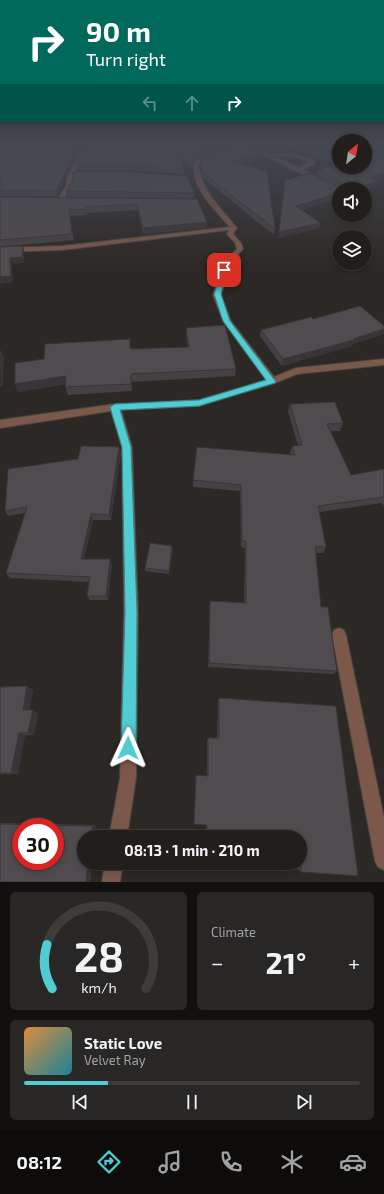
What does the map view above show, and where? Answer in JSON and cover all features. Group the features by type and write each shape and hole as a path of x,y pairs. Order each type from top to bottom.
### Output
{"street":[{"path":"60,200 69,186"},
{"path":"200,186 209,202 234,228"},
{"path":"53,200 75,200"},
{"path":"202,202 209,202"},
{"path":"0,250 62,248 234,228"},
{"path":"234,228 230,234 238,243 240,249 228,260 217,294 227,321 272,382"},
{"path":"0,424 115,407 199,403 272,382 296,371 384,362"},
{"path":"115,407 127,447 131,612 128,778 119,830"},
{"path":"338,635 384,861"},
{"path":"111,882 113,870"}],"building":[{"path":"0,186 58,186 56,191 0,190"},
{"path":"69,186 191,186 194,193 66,191"},
{"path":"220,186 269,186 275,229"},
{"path":"284,186 332,186 332,195 296,206 320,223 279,232"},
{"path":"0,197 197,199 207,222 143,228 137,204 86,207 86,209 69,210 72,234 0,240"},
{"path":"23,246 22,257 10,258 11,276 0,277 0,247"},
{"path":"360,306 384,326 384,329 353,339 354,340 283,359 261,330 311,317 313,319"},
{"path":"225,325 236,369 131,374 131,384 65,387 66,376 15,384 15,363 44,359 45,344 130,339 130,349 189,347 186,328"},
{"path":"0,351 1,351 0,372"},
{"path":"335,402 343,423 327,424 351,475 384,469 384,497 318,506 326,547 315,547 321,607 328,607 337,671 209,663 210,601 246,603 246,541 242,541 241,485 193,480 197,447 295,455 292,446 302,445 290,404"},
{"path":"81,446 119,447 109,515 91,514 81,559 110,559 106,596 87,596 90,577 6,573 27,507 5,511 8,469 78,459"},
{"path":"150,543 172,546 169,571 145,568"},
{"path":"27,686 23,710 33,710 28,733 19,733 11,773 0,773 0,687"},
{"path":"219,698 336,706 358,876 301,872 301,870 307,870 307,830 207,830 207,825 194,824 196,775 208,776 208,738 219,738"},
{"path":"0,824 12,824 12,870 64,870 64,825 93,826 92,830 77,830 77,870 87,870 86,882 0,882"}],"route":[{"path":"128,748 131,612 127,447 115,407 199,403 272,382 249,353 227,321 217,294 224,270"}]}
